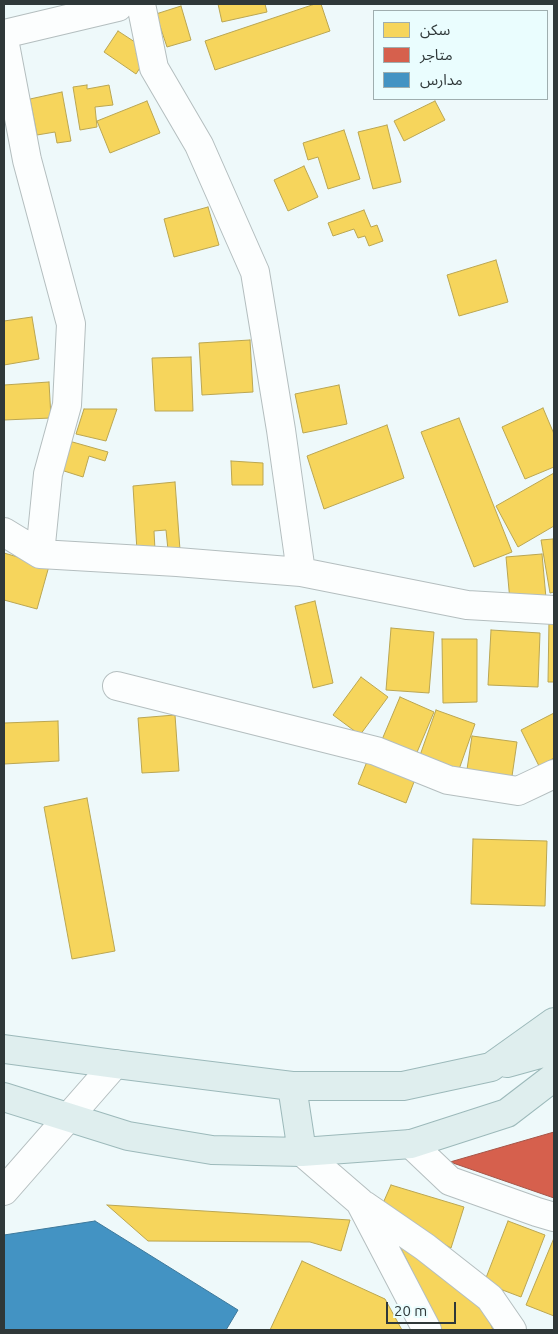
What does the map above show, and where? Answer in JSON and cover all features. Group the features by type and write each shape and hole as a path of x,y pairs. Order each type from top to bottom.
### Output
{"main road":[{"path":"491,1067 554,1022"},
{"path":"4,1049 292,1086 403,1086 491,1067 554,1050"},
{"path":"507,1113 554,1077"},
{"path":"292,1086 302,1152"},
{"path":"4,1097 128,1136 212,1150 302,1152 411,1144 554,1099"}],"street":[{"path":"4,34 118,7 120,4"},
{"path":"141,4 154,68 199,145 255,272 302,572"},
{"path":"4,39 27,160 71,324 66,404 48,474 40,554"},
{"path":"4,532 40,554 302,572 467,605 554,610"},
{"path":"117,686 376,751 448,780 518,791 554,774"},
{"path":"4,1191 115,1064"},
{"path":"411,1144 450,1181 537,1212 554,1216"},
{"path":"302,1152 360,1202 425,1247 490,1298 512,1330"},
{"path":"360,1202 428,1330"}],"building: سكن":[{"path":"218,4 265,4 267,12 222,22"},
{"path":"315,4 321,4 330,31 215,70 205,41"},
{"path":"181,6 191,40 167,47 156,14"},
{"path":"118,31 141,46 136,54 145,60 136,74 104,52"},
{"path":"87,85 87,89 109,85 113,105 95,107 97,127 80,130 73,87"},
{"path":"62,92 71,141 57,143 55,132 37,135 30,99"},
{"path":"147,101 160,133 110,153 97,121"},
{"path":"435,101 445,120 404,141 394,121"},
{"path":"387,125 401,182 373,189 358,132"},
{"path":"344,130 360,179 328,189 318,157 308,160 303,143"},
{"path":"304,166 318,197 288,211 274,180"},
{"path":"208,207 219,245 174,257 164,219"},
{"path":"364,210 371,227 377,225 383,241 369,246 365,236 358,238 354,229 333,236 328,223"},
{"path":"496,260 508,302 459,316 447,275"},
{"path":"32,317 39,359 4,365 4,321"},
{"path":"250,340 253,392 202,395 199,343"},
{"path":"191,357 193,411 155,411 152,358"},
{"path":"49,382 51,418 4,420 4,385"},
{"path":"339,385 347,424 303,433 295,394"},
{"path":"543,408 554,434 554,467 525,479 502,427"},
{"path":"84,409 117,409 106,441 76,434"},
{"path":"459,418 512,552 474,567 421,432"},
{"path":"387,425 404,478 324,509 307,456"},
{"path":"69,441 108,452 105,461 89,456 83,477 61,470"},
{"path":"231,461 263,463 263,485 232,485"},
{"path":"554,473 554,526 518,547 496,506"},
{"path":"175,482 180,550 168,550 166,530 154,531 155,550 137,551 133,486"},
{"path":"553,539 554,592 550,593 541,540"},
{"path":"4,553 49,566 37,609 4,600"},
{"path":"542,554 546,598 510,601 506,557"},
{"path":"315,601 333,683 313,688 295,606"},
{"path":"549,620 554,620 554,682 548,682"},
{"path":"391,628 434,632 429,693 386,690"},
{"path":"491,630 540,633 538,687 488,685"},
{"path":"442,639 477,639 477,702 443,703"},
{"path":"361,677 388,697 360,735 333,715"},
{"path":"400,697 434,712 415,757 381,742"},
{"path":"436,710 475,724 457,775 418,761"},
{"path":"554,713 554,758 539,766 521,730"},
{"path":"175,715 179,771 142,773 138,718"},
{"path":"58,721 59,761 4,764 4,723"},
{"path":"472,736 517,742 511,783 466,776"},
{"path":"370,754 417,774 406,803 358,784"},
{"path":"87,798 115,951 72,959 44,807"},
{"path":"473,839 547,841 545,906 471,904"},
{"path":"391,1185 464,1207 451,1248 380,1210"},
{"path":"107,1205 350,1220 341,1251 310,1242 148,1241"},
{"path":"508,1221 545,1235 521,1297 484,1283"},
{"path":"393,1232 484,1308 493,1330 441,1330"},
{"path":"554,1238 554,1316 526,1305"},
{"path":"302,1261 385,1299 402,1330 270,1330"}],"building: متاجر":[{"path":"554,1132 554,1198 450,1162"}],"building: مدارس":[{"path":"95,1221 238,1310 226,1330 4,1330 4,1235"}]}
